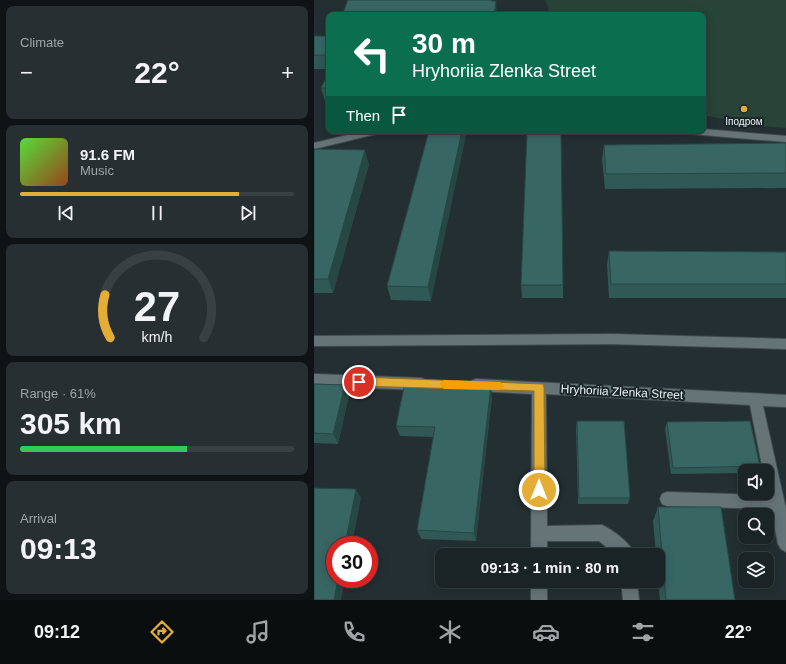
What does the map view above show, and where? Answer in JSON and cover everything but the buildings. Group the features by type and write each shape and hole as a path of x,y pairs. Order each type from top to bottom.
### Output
{"street":[{"path":"706,132 786,139"},
{"path":"314,146 364,134"},
{"path":"314,341 611,339 786,344"},
{"path":"314,380 431,384"},
{"name":"Hryhoriia Zlenka Street","path":"462,385 539,387 786,401"},
{"path":"539,387 539,548"},
{"path":"755,399 786,544"},
{"path":"667,499 777,502"},
{"path":"539,534 602,533 620,548"},
{"path":"539,588 539,600"},
{"path":"630,588 631,600"}],"green space":[{"path":"545,0 786,0 786,128 757,126 706,116 706,12 550,12"}],"slow traffic":[{"path":"444,384 500,386"}],"place":[{"name":"Іподром","path":"744,109"}],"route":[{"path":"359,382 539,387 539,490"}]}
